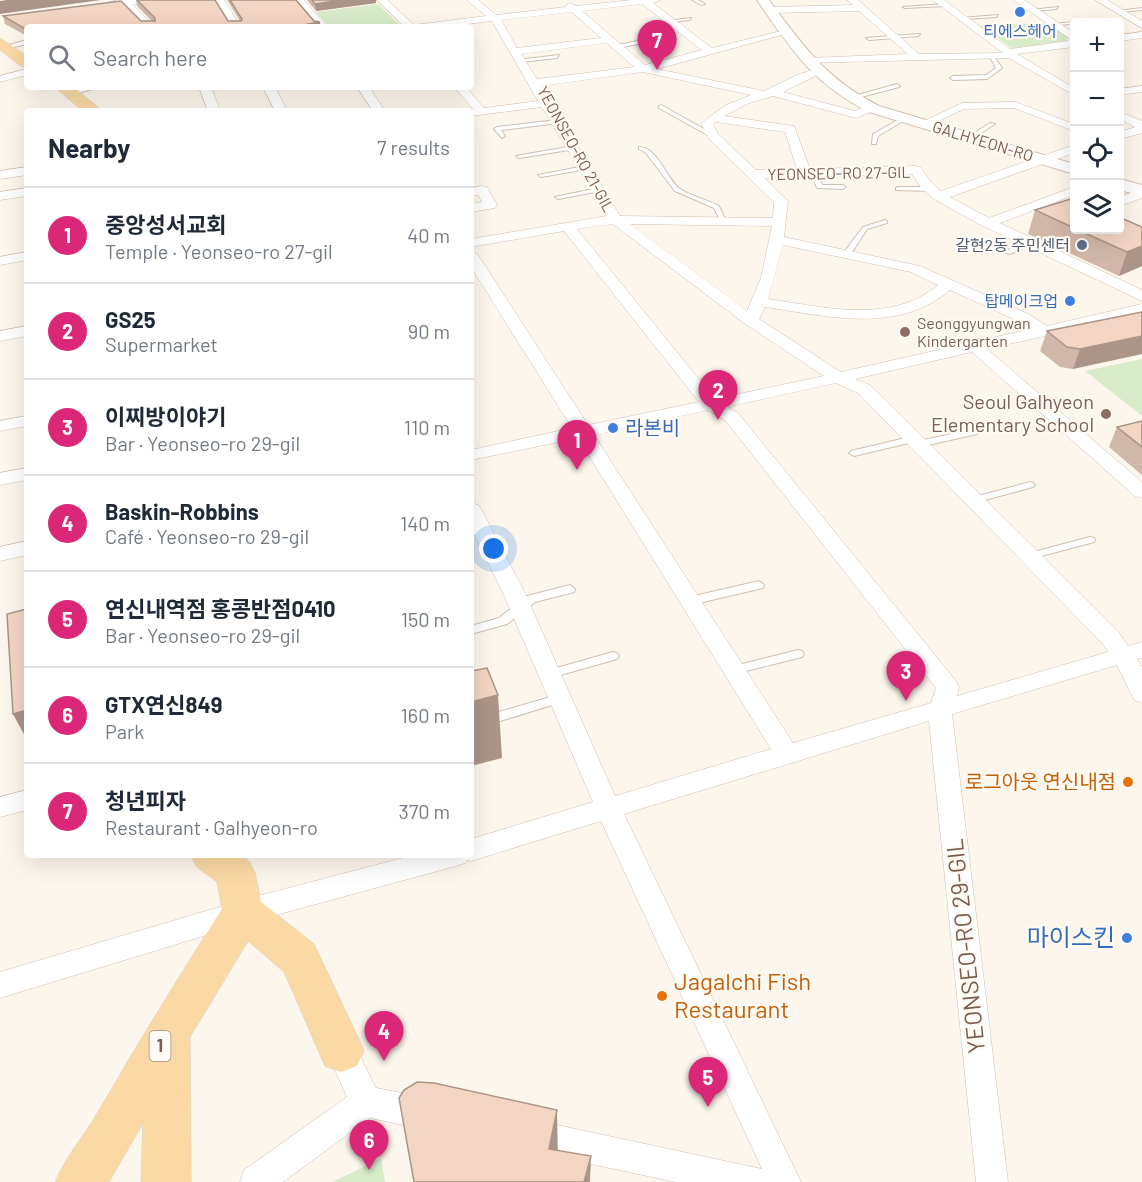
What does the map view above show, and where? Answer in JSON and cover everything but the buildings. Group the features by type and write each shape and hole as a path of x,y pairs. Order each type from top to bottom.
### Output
{"main road":[{"name":"GALHYEON-RO","path":"767,5 813,67 850,98 871,108 1070,168"},
{"path":"2,50 24,69"},
{"path":"67,90 90,108"},
{"path":"46,92 65,108"},
{"path":"1124,186 1142,192"},
{"path":"234,874 299,958 341,1050"},
{"name":"1","path":"80,1182 107,1142 168,1033 234,874"},
{"path":"165,1182 168,1033"}],"street":[{"path":"81,9 125,1 148,0"},
{"path":"219,0 234,24"},
{"path":"299,0 319,24"},
{"path":"382,0 408,24"},
{"path":"472,0 495,19 535,83"},
{"path":"561,0 576,10 643,69 786,31"},
{"path":"446,24 656,0"},
{"path":"852,0 916,57"},
{"path":"1018,0 1070,34"},
{"path":"1101,0 1142,25"},
{"path":"125,1 147,24"},
{"path":"644,2 710,51"},
{"path":"941,2 1012,54 1070,90"},
{"path":"767,5 861,8"},
{"path":"1124,37 1142,35"},
{"path":"518,56 614,43"},
{"path":"750,320 760,302 777,240 781,201 713,136 707,123 737,104 767,93 813,67 916,57 966,55 993,57 1012,54 1014,51 1070,45"},
{"name":"YEONSEO-RO 21-GIL","path":"616,220 535,83 643,69"},
{"name":"GALHYEON-RO","path":"643,69 767,93 856,115 871,108"},
{"path":"0,79 24,72"},
{"path":"1124,91 1142,89"},
{"path":"206,90 213,108"},
{"path":"270,90 279,108"},
{"path":"365,90 377,108"},
{"path":"462,90 473,108"},
{"path":"476,112 546,103"},
{"name":"GALHYEON-RO","path":"924,124 962,106 1015,105 1070,126"},
{"path":"713,118 790,129 810,173"},
{"path":"1124,118 1142,128"},
{"path":"1124,134 1142,128"},
{"path":"1041,159 1070,150"},
{"name":"GALHYEON-RO","path":"934,192 1041,159"},
{"name":"YEONSEO-RO 27-GIL","path":"753,174 916,170 934,192 989,223 1142,296"},
{"path":"0,175 24,171"},
{"path":"474,208 490,205 476,191"},
{"path":"0,196 24,192"},
{"path":"989,223 1070,192"},
{"path":"1124,200 1142,192"},
{"path":"474,242 616,220 780,222"},
{"path":"616,220 750,320 838,378 864,389 1110,637 1133,653 1135,674 1142,694"},
{"path":"567,226 710,404 732,417 948,687 940,710"},
{"path":"777,240 915,269 1022,316 1043,330"},
{"path":"0,261 24,257"},
{"path":"474,260 787,754"},
{"path":"760,302 856,314 896,313 923,304 949,285"},
{"path":"474,454 838,378 1142,309"},
{"path":"0,336 24,332"},
{"path":"974,346 1142,492"},
{"path":"0,426 24,422"},
{"path":"0,479 24,475"},
{"path":"474,522 479,544 520,606 609,810 785,1182"},
{"path":"0,554 24,549"},
{"path":"474,849 609,810 787,754 1133,653"},
{"name":"YEONSEO-RO 29-GIL","path":"940,710 992,1182"},
{"path":"0,807 24,801"},
{"path":"0,985 234,874 421,858"},
{"path":"341,1050 366,1102"},
{"path":"256,1182 366,1102 458,1120"},
{"path":"503,1130 754,1182"}],"lane":[{"path":"694,0 703,4"},
{"path":"905,7 941,2"},
{"path":"1033,10 1056,8"},
{"path":"1120,11 1142,9"},
{"path":"963,18 996,16"},
{"path":"670,21 689,19"},
{"path":"1055,24 1070,22"},
{"path":"869,38 918,35"},
{"path":"614,43 642,42"},
{"path":"2,50 24,43"},
{"path":"518,56 557,56"},
{"path":"953,78 987,77 999,68 993,57"},
{"path":"850,98 897,86"},
{"path":"661,107 713,136"},
{"path":"874,143 875,135 905,118"},
{"path":"502,136 496,129 557,122"},
{"path":"970,138 992,124"},
{"path":"519,156 573,148"},
{"path":"641,148 648,152 677,190 717,207 723,220"},
{"path":"541,175 585,168"},
{"path":"810,173 819,187 843,187"},
{"path":"898,189 934,192"},
{"path":"558,197 598,190"},
{"path":"846,255 865,228 885,222"},
{"path":"1006,252 1030,243"},
{"path":"854,453 974,432"},
{"path":"974,500 1030,485"},
{"path":"1030,556 1090,540"},
{"path":"690,601 759,585"},
{"path":"474,629 502,621 531,599 570,589"},
{"path":"734,670 798,654"},
{"path":"550,674 613,656"},
{"path":"474,723 561,698"}],"green space":[{"path":"378,4 399,24 326,24 316,12"},
{"path":"1047,23 1068,37 1065,42 1012,48 980,26"},
{"path":"1142,359 1142,416 1085,371"},
{"path":"380,1159 385,1182 332,1182"}],"place":[{"name":"티에스헤어","path":"1020,12"},
{"name":"청년피자","path":"657,70"},
{"name":"갈현2동 주민센터","path":"1082,245"},
{"name":"탑메이크업","path":"1070,301"},
{"name":"Seonggyungwan Kindergarten","path":"905,332"},
{"name":"Seoul Galhyeon Elementary School","path":"1106,414"},
{"name":"GS25","path":"718,420"},
{"name":"라본비","path":"613,428"},
{"name":"중앙성서교회","path":"577,470"},
{"name":"이찌방이야기","path":"906,701"},
{"name":"로그아웃 연신내점","path":"1128,782"},
{"name":"마이스킨","path":"1127,938"},
{"name":"Jagalchi Fish Restaurant","path":"662,996"},
{"name":"Baskin-Robbins","path":"384,1061"},
{"name":"연신내역점 홍콩반점0410","path":"708,1107"},
{"name":"GTX연신849","path":"369,1170"}]}
